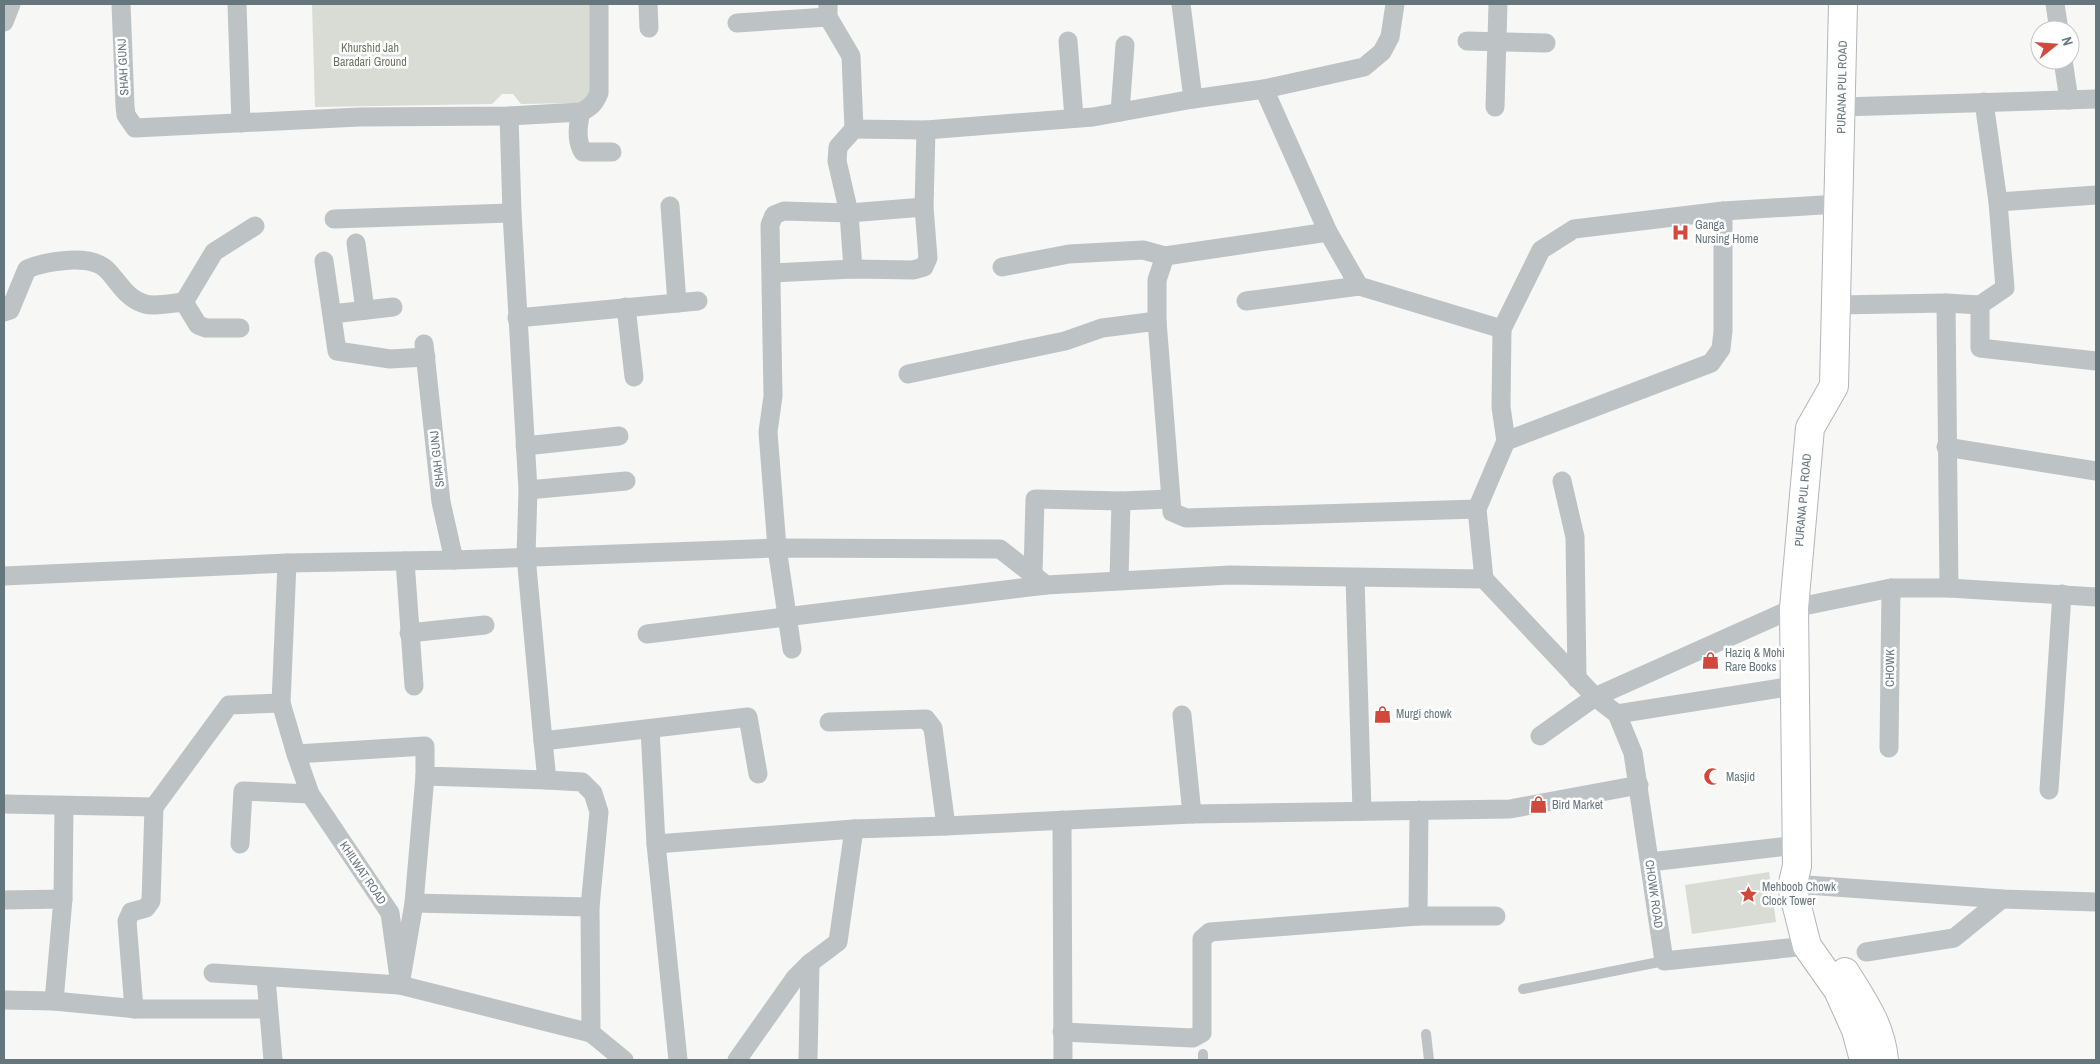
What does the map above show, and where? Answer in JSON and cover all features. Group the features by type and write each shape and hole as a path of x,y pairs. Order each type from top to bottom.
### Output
{"main road":[{"name":"PURANA PUL ROAD","path":"1843,4 1834,386 1810,428 1794,608 1793,686 1798,871 1807,946 1838,990 1856,1030 1864,1060"},
{"path":"1798,871 1827,943 1874,1020 1884,1060"}],"street":[{"path":"4,22 11,4"},
{"name":"SHAH GUNJ","path":"121,4 126,115 135,128 241,123"},
{"path":"237,4 241,123 359,117 509,116 582,112 596,102 599,94 599,4"},
{"path":"648,4 650,28"},
{"path":"1181,4 1193,99"},
{"path":"854,128 926,130 1094,117 1193,99 1264,89 1364,67 1382,52 1390,37 1395,4"},
{"path":"1495,107 1498,4"},
{"path":"2055,4 2057,20"},
{"path":"737,23 828,10 851,56 854,128 838,148 837,161 849,213 853,269"},
{"path":"1068,41 1074,118"},
{"path":"1466,41 1546,43"},
{"path":"1120,112 1125,45"},
{"path":"2064,70 2069,100"},
{"path":"1264,89 1328,232 1359,286"},
{"path":"1842,107 2096,99"},
{"path":"1837,305 1946,303 1980,305 2005,288 1998,202 1984,102"},
{"path":"582,112 579,121 579,144 583,152 612,152"},
{"path":"509,116 517,318 528,490 526,556 547,780"},
{"path":"772,273 853,269 913,270 924,267 928,258 924,207 926,130"},
{"path":"1998,202 2096,195"},
{"path":"1793,686 1617,714 1595,697 1577,679 1484,579 1477,509 1506,440 1501,407 1502,329 1541,250 1574,229 1723,211 1838,204"},
{"path":"670,206 677,302"},
{"path":"792,649 777,548 768,432 774,396 770,225 774,215 784,211 849,213 924,207"},
{"path":"1506,440 1711,363 1721,349 1723,331 1723,211"},
{"path":"334,219 512,213"},
{"path":"184,302 214,252 255,226"},
{"path":"1002,267 1068,254 1143,250 1165,256 1328,232"},
{"path":"356,243 364,310"},
{"path":"1165,256 1157,280 1157,321 1172,512 1186,518 1477,509"},
{"path":"4,312 10,310 27,269 40,264 85,260 96,262 107,269 125,293 135,299 147,304 184,302"},
{"name":"SHAH GUNJ","path":"324,261 337,351 390,359 425,350 441,502 454,560"},
{"path":"1246,301 1359,286 1502,329"},
{"path":"517,318 698,301"},
{"path":"184,302 198,325 206,328 240,328"},
{"path":"1946,303 1946,447 1949,588"},
{"path":"1980,305 1980,348 2096,361"},
{"path":"332,314 393,307"},
{"path":"626,307 634,377"},
{"path":"908,374 1065,340 1102,328 1157,321"},
{"path":"525,446 619,436"},
{"path":"1946,447 2096,471"},
{"path":"1562,481 1575,537 1577,679"},
{"path":"528,490 626,482"},
{"path":"1039,579 1034,499 1121,501 1170,499"},
{"path":"1119,580 1121,501"},
{"path":"4,576 287,563 454,560 777,548 1000,549 1039,579"},
{"path":"405,561 414,686"},
{"name":"KHILWAT ROAD","path":"287,563 281,703 310,794 390,913 400,985"},
{"path":"647,634 1039,579 1119,580 1230,575 1484,579"},
{"path":"1356,578 1362,811"},
{"path":"1540,736 1595,697 1794,608 1891,588 1949,588 2096,597"},
{"name":"CHOWK","path":"1889,748 1891,588"},
{"path":"2049,790 2062,594"},
{"path":"409,632 485,625"},
{"path":"134,1009 128,921 131,912 146,908 151,901 154,807 229,705 281,703"},
{"path":"1182,714 1192,814"},
{"name":"CHOWK ROAD","path":"1617,714 1633,754 1639,785 1664,961"},
{"path":"543,741 748,717 758,774"},
{"path":"829,722 926,719 933,728 946,826"},
{"path":"650,729 656,844 678,1060"},
{"path":"296,754 425,746 425,776 414,903 400,985"},
{"path":"425,776 582,782 592,793 597,802 599,812 590,907 591,1032"},
{"path":"656,844 854,829 1192,814 1510,809 1639,785"},
{"path":"240,844 243,791 310,794"},
{"path":"4,804 154,807"},
{"path":"54,1001 63,899 64,806"},
{"path":"1418,916 1419,810"},
{"path":"1062,820 1063,1060"},
{"path":"737,1060 795,978 810,963 838,942 854,829"},
{"path":"1650,862 1798,871 2002,899 2096,902"},
{"path":"4,900 63,899"},
{"path":"1866,952 1954,938 2002,899"},
{"path":"414,903 590,907"},
{"path":"1062,1032 1194,1038 1198,1036 1202,1033 1202,938 1210,932 1418,916 1496,916"},
{"path":"1664,961 1807,946"},
{"path":"808,1060 810,963"},
{"path":"213,973 266,978 400,985 591,1032 624,1060"},
{"path":"266,978 273,1060"},
{"path":"4,1000 54,1001 134,1009 268,1009"}],"lane":[{"path":"1523,989 1664,961"},
{"path":"1426,1034 1429,1060"}],"green space":[{"name":"Khurshid Jah Baradari Ground","path":"312,4 594,4 590,96 579,103 521,104 513,94 502,94 492,104 315,107"},
{"path":"1769,872 1776,922 1692,934 1685,885"}],"place":[{"name":"Ganga Nursing Home","path":"1681,232"},
{"name":"Haziq & Mohi Rare Books","path":"1711,660"},
{"name":"Murgi chowk","path":"1382,714"},
{"name":"Masjid","path":"1712,777"},
{"name":"Bird Market","path":"1538,805"},
{"name":"Mehboob Chowk Clock Tower","path":"1748,894"}]}
